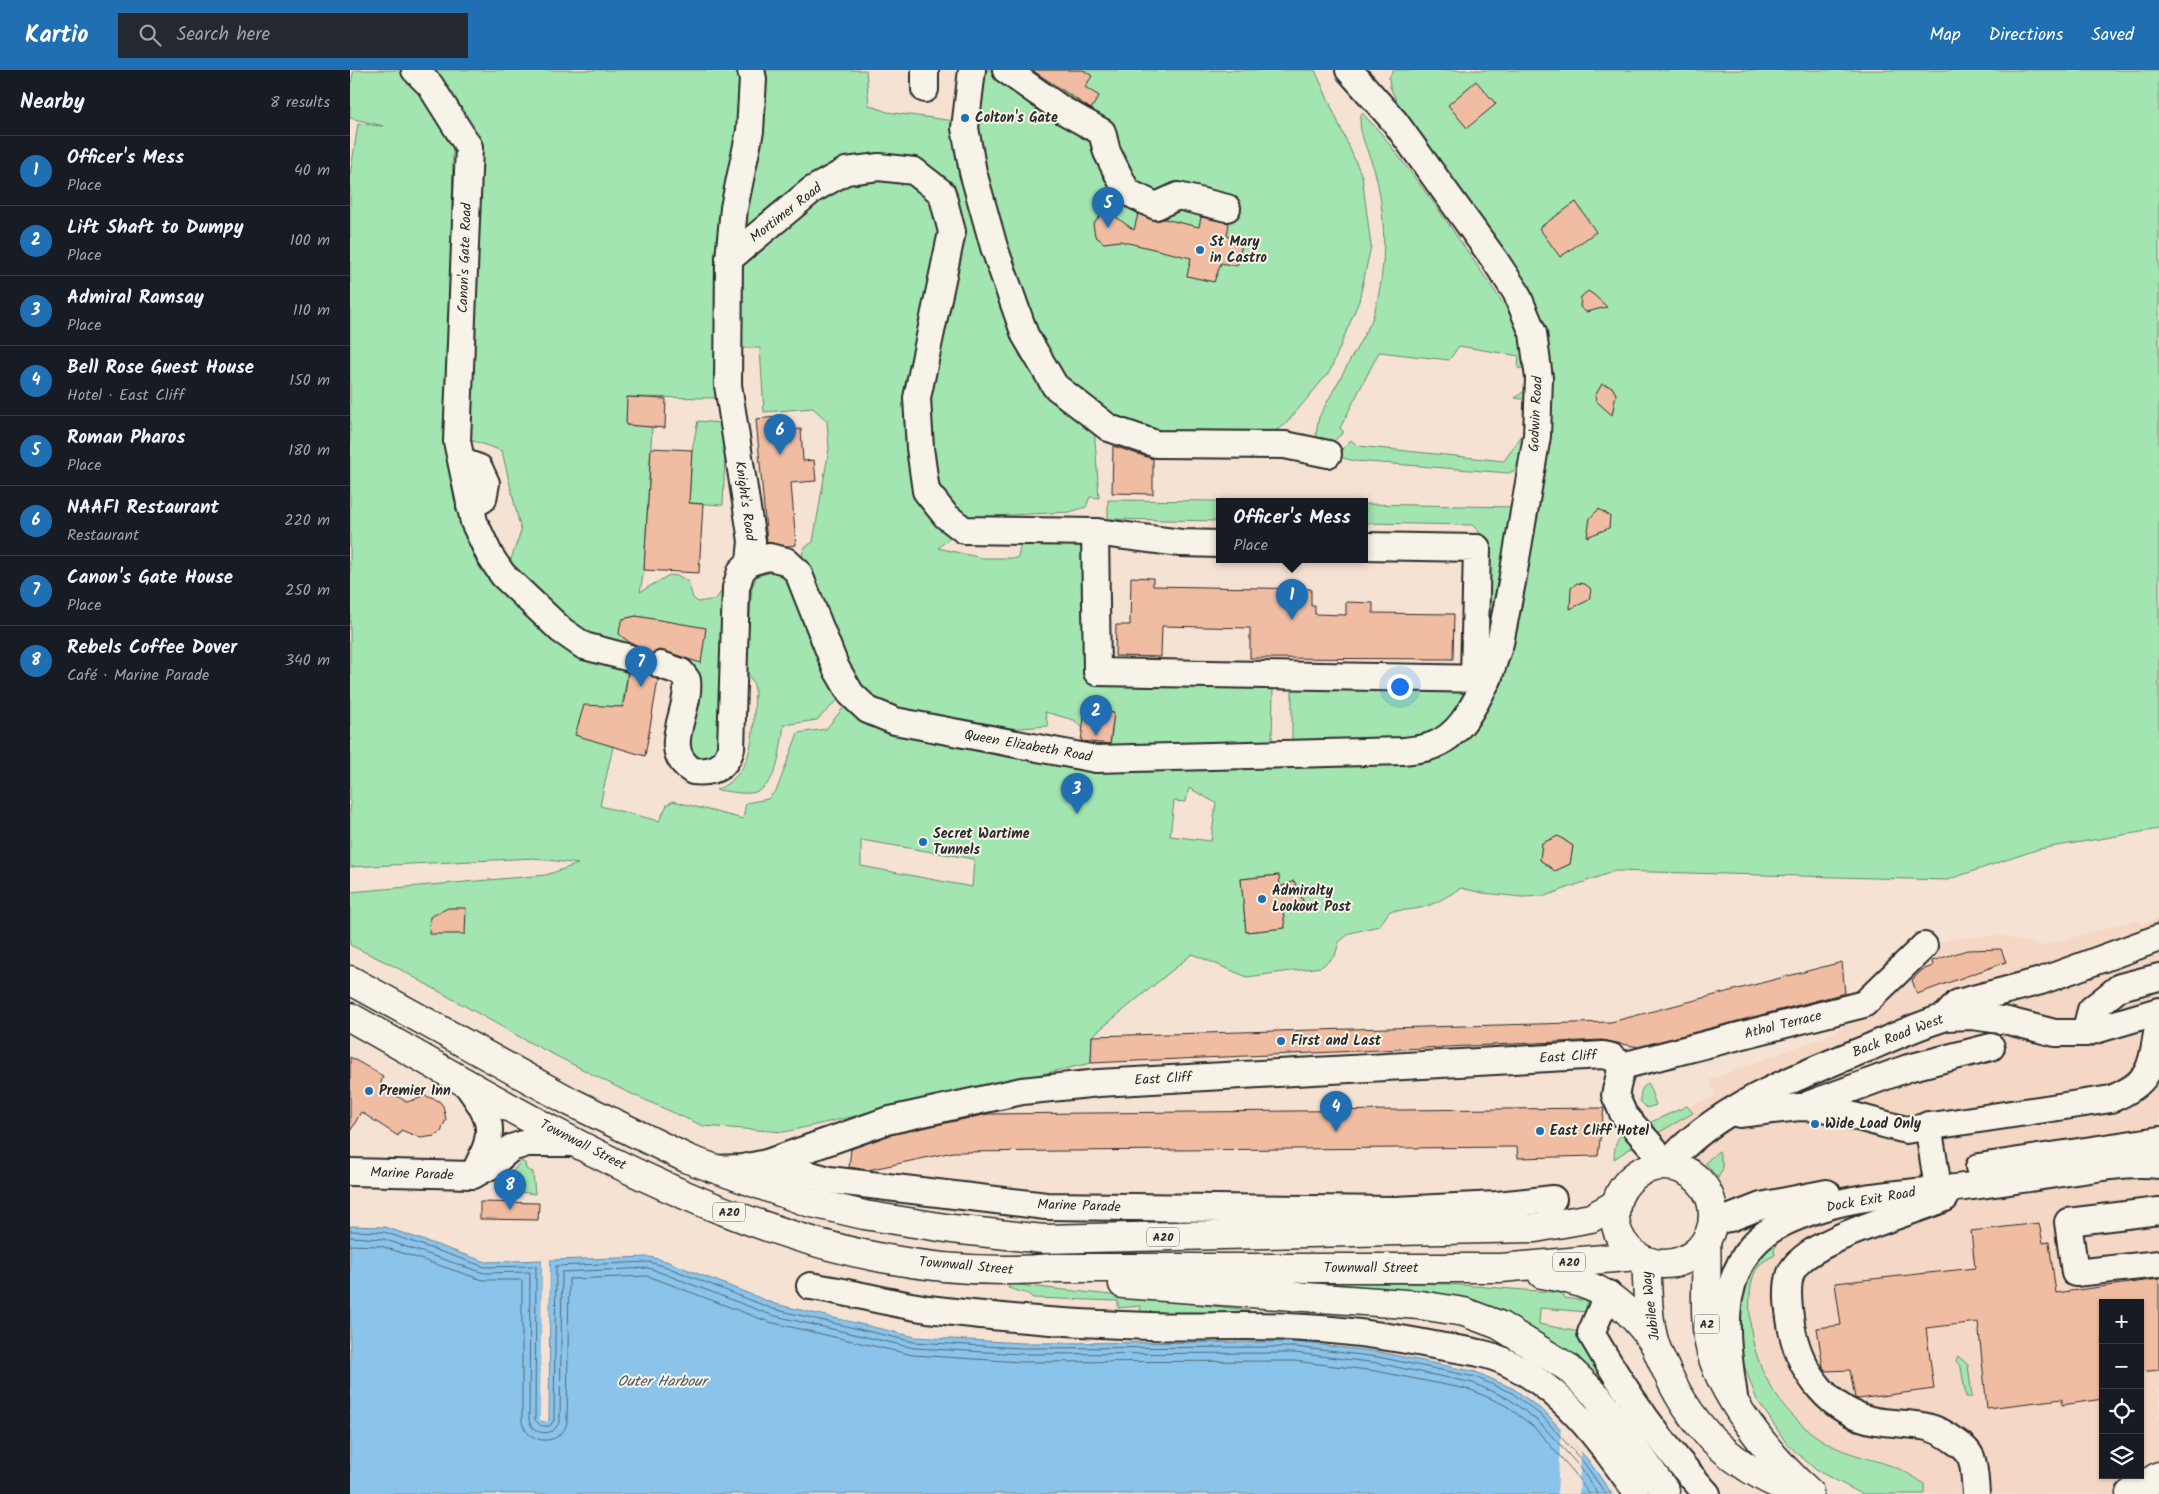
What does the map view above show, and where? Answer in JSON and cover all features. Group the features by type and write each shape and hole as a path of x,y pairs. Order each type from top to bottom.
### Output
{"highway":[{"name":"A20","path":"350,980 571,1102 712,1170 808,1202 864,1216 952,1229 1043,1239 1398,1221 1498,1218 1565,1224 1591,1218 1616,1204"},
{"name":"Townwall Street","path":"350,1017 574,1143 672,1189 758,1224 829,1245 930,1264 1017,1271 1053,1268 1501,1268 1642,1259"},
{"path":"1663,1166 1688,1172 1699,1181 1710,1200 1709,1231 1697,1251 1686,1259 1660,1264 1642,1259 1628,1248 1618,1233 1615,1216 1616,1204 1621,1192 1639,1172 1663,1166"},
{"name":"A2","path":"1709,1231 1704,1304 1715,1370 1758,1438 1788,1473 1811,1494"},
{"name":"Jubilee Way","path":"1642,1259 1654,1344 1678,1396 1699,1425 1730,1457 1770,1482 1800,1494"},
{"path":"1501,1268 1572,1279 1608,1294 1635,1316 1654,1344"},
{"path":"1017,1271 1049,1280 1420,1305 1464,1312 1499,1325 1567,1367 1597,1396 1666,1493"},
{"path":"2130,1494 2159,1476"}],"street":[{"name":"Canon's Gate Road","path":"415,70 430,85 469,148 457,441 474,522 490,556 503,575 561,630 584,646 630,658"},
{"name":"Knight's Road","path":"660,665 681,672 687,680 683,711 676,736 677,753 693,771 710,772 716,769 726,761 731,748 736,588 741,571 750,562 752,541 728,385 729,258 734,208 750,131 753,80 751,70"},
{"path":"972,70 965,128 973,172 994,247 1025,335 1055,386 1110,428 1156,444 1285,445 1328,454"},
{"path":"1006,70 1056,106 1102,132 1107,152 1128,192 1156,206 1178,196 1227,208"},
{"name":"Godwin Road","path":"1349,70 1395,122 1494,259 1516,292 1533,333 1539,378 1537,436 1500,643 1481,678"},
{"name":"Mortimer Road","path":"729,258 812,190 846,171 879,167 914,171 942,193 952,232 917,398 920,448 926,491 946,516 964,530 1095,532 1181,543 1216,544"},
{"path":"1095,532 1097,672 1481,678 1477,548 1368,546"},
{"name":"Queen Elizabeth Road","path":"750,562 769,557 786,561 798,572 836,668 851,694 868,710 895,721 932,729 1096,759 1403,751 1434,746 1450,735 1465,720 1481,678"},
{"path":"1946,1017 1958,1003 2041,981 2159,938"},
{"name":"Athol Terrace","path":"1622,1066 1864,1004 1924,946"},
{"path":"2085,1033 2092,1010 2120,988 2159,977"},
{"path":"2085,1033 2134,996 2159,990"},
{"path":"2085,1033 2159,1002"},
{"name":"Back Road West","path":"1663,1166 1676,1153 1725,1116 1781,1084 1946,1017 1972,1016 2008,1021 2056,1033 2085,1033 2159,1011"},
{"path":"1800,1107 1824,1108 1906,1130 1928,1125 2111,1099 2124,1094 2149,1073 2159,1022"},
{"path":"1725,1116 1800,1107 1827,1100 1908,1068 1991,1047"},
{"name":"East Cliff","path":"712,1170 743,1168 767,1163 886,1121 1022,1091 1099,1083 1603,1055 1612,1057 1622,1066"},
{"path":"1622,1066 1614,1095 1624,1115 1655,1150 1663,1166"},
{"name":"Marine Parade","path":"466,1082 485,1109 490,1127 486,1152 473,1175"},
{"path":"1928,1125 1936,1175"},
{"name":"Dock Exit Road","path":"1709,1231 1730,1218 1761,1206 1936,1175 2159,1140"},
{"name":"Marine Parade","path":"350,1172 473,1175 490,1166 511,1148 527,1143 574,1143"},
{"name":"Marine Parade","path":"767,1163 829,1180 1046,1206 1398,1221"},
{"name":"Dock Exit Road","path":"1734,1400 1726,1341 1726,1311 1732,1281 1739,1266 1753,1245 1777,1225 1820,1209 1900,1193 1968,1187 2122,1164 2159,1165"},
{"path":"1968,1187 1928,1205 1875,1222 1813,1251 1796,1265 1791,1273 1789,1308 1792,1330 1801,1359 1810,1378 1834,1402 1852,1414 1903,1422 1938,1431 1961,1445 1970,1455 1978,1488"},
{"path":"1498,1218 1553,1199"},
{"path":"2159,1211 2068,1222 2075,1273 2159,1264"},
{"path":"810,1286 927,1308 1152,1326 1288,1327 1339,1330 1408,1340 1478,1354 1506,1361 1530,1375 1569,1406 1599,1439 1635,1490"},
{"path":"1608,1294 1591,1323 1592,1334 1609,1364 1679,1463 1707,1494"}],"shaded area":[{"path":"2159,919 2159,1494 1924,1494 1924,1484 1888,1463 1847,1452 1814,1436 1793,1416 1771,1385 1756,1356 1750,1326 1749,1298 1760,1264 1775,1255 1774,1249 1786,1232 1784,1195 1733,1204 1718,1178 1705,1163 1652,1132 1651,1122 1715,1096 1710,1080 1829,1035 1872,1009 1930,949 1950,939 1998,935 2042,946 2136,920 2143,924"}],"green space":[{"path":"354,70 747,70 722,398 628,397 626,425 652,427 644,570 640,592 669,575 679,576 688,582 693,598 698,602 716,599 723,589 727,587 720,747 715,758 699,760 689,751 679,658 673,623 636,616 623,619 619,634 631,644 631,648 585,638 510,562 521,531 502,451 457,435 469,148 453,144 449,442 454,497 492,576 580,659 628,669 600,806 659,821 667,805 673,801 743,819 746,803 768,799 777,789 798,733 826,729 844,707 868,726 884,729 899,735 1044,762 1093,769 1430,762 1455,746 1473,728 1485,711 1544,356 1418,145 1390,87 1389,77 1394,70 2159,70 2159,829 2039,849 1947,880 1615,871 1545,896 1522,897 1483,893 1461,888 1427,906 1411,910 1390,911 1379,926 1350,933 1339,942 1335,956 1321,967 1247,977 1192,954 1092,1036 1091,1063 784,1132 703,1126 623,1090 527,1041 394,966 350,945 350,892 546,875 578,864 534,858 350,867 350,176 358,124 383,126 350,118 350,86","holes":["1189,788 1216,803 1211,841 1170,836 1174,801 1186,802","1559,836 1573,846 1570,864 1555,871 1540,860 1543,843","861,840 974,859 972,887 861,866","1278,875 1280,887 1294,881 1303,901 1283,910 1285,928 1246,932 1241,879"]},
{"path":"758,70 866,70 869,105 887,112 955,121 970,186 1020,357 1057,398 1094,425 1099,498 1090,497 1086,507 1070,512 952,518 951,537 938,548 982,558 1018,558 1021,542 1033,539 1092,540 1092,684 1273,688 1272,744 1110,748 1114,713 1085,710 1083,728 1074,720 1045,712 1048,726 994,730 901,713 880,706 868,698 854,683 808,570 801,559 804,548 813,542 829,449 827,421 813,408 764,412 760,348 736,348 735,280 740,268 766,238 803,207 838,184 850,179 872,175 938,173 885,160 865,165 845,166 812,185 735,249 756,136 759,112"},
{"path":"987,70 1315,70 1362,176 1371,246 1359,301 1330,371 1285,425 1270,434 1154,432 1119,421 1084,401 1031,334 974,128 982,77"},
{"path":"1362,113 1381,133 1436,206 1505,306 1525,343 1528,369 1518,368 1519,356 1459,346 1449,360 1379,352 1340,428 1344,432 1325,449 1316,434 1319,417 1371,322 1383,268 1384,249 1380,194 1360,127"},
{"path":"1523,392 1531,395 1526,424 1529,400 1515,398"},
{"path":"698,421 720,423 726,430 723,505 689,503 692,450"},
{"path":"1525,432 1518,469 1509,473 1355,461 1335,456 1351,440 1358,446 1504,461"},
{"path":"1108,500 1216,501 1216,521 1108,519"},
{"path":"1368,504 1514,507 1486,667 1485,538 1472,525 1368,523"},
{"path":"772,572 788,578 840,698 817,720 784,725 777,766 773,776 760,790 751,793 738,793 716,790 739,773 746,761 750,748 753,735 755,691 746,666 752,587 757,576"},
{"path":"1292,686 1461,691 1466,696 1459,713 1428,737 1292,745"},
{"path":"1648,1083 1656,1105 1647,1108 1640,1101 1640,1098 1642,1089"},
{"path":"1687,1106 1693,1113 1656,1134 1652,1132 1651,1122"},
{"path":"1629,1131 1640,1142 1614,1159 1615,1145 1618,1138"},
{"path":"1719,1151 1723,1168 1718,1178 1705,1163"},
{"path":"521,1161 525,1163 526,1169 533,1172 535,1194 505,1190 503,1184"},
{"path":"1772,1242 1776,1246 1774,1249 1775,1255 1759,1265 1751,1283 1750,1297 1752,1338 1758,1360 1767,1380 1793,1416 1810,1431 1828,1443 1847,1452 1887,1464 1905,1472 1924,1484 1924,1494 1862,1494 1816,1470 1787,1444 1756,1398 1744,1365 1736,1325 1743,1276"},
{"path":"1319,1282 1448,1284 1563,1293 1564,1298 1587,1301 1587,1312 1540,1308 1539,1324 1584,1333 1622,1404 1588,1368 1538,1332 1486,1308 1318,1288"},
{"path":"1010,1284 1249,1310 1251,1319 1141,1321 1140,1306 1118,1308 1118,1301 1033,1298 1028,1294 1008,1288"},
{"path":"1958,1356 1968,1365 1972,1397 1966,1397 1961,1367 1956,1361"}],"water":[{"name":"Outer Harbour","path":"350,1226 385,1227 486,1262 542,1260 542,1421 549,1420 550,1260 650,1257 666,1261 775,1304 915,1337 1022,1343 1295,1342 1379,1352 1476,1372 1514,1389 1547,1414 1588,1460 1612,1494 350,1494"}],"pier":[{"path":"542,1260 544,1260 543,1419 546,1419 548,1260 550,1260 548,1422 540,1420"},
{"path":"1561,1428 1581,1452 1579,1494 1557,1494"}],"building":[{"path":"1032,70 1083,70 1092,76 1085,87 1099,96 1091,109"},
{"path":"1476,81 1496,104 1467,128 1448,105"},
{"path":"1576,202 1596,232 1560,257 1539,228"},
{"name":"St Mary in Castro","path":"1112,214 1134,230 1138,214 1155,221 1164,219 1199,227 1201,217 1229,223 1227,236 1243,240 1237,266 1221,263 1214,282 1187,276 1191,258 1120,241 1104,243 1095,236 1093,224 1101,215"},
{"path":"1588,291 1607,307 1586,312 1580,307 1581,297"},
{"path":"1602,384 1612,387 1616,394 1612,415 1596,401 1595,396"},
{"path":"627,397 666,399 665,428 626,425"},
{"path":"786,416 787,430 801,429 803,461 814,460 816,481 791,483 796,545 787,546 767,542 756,419"},
{"path":"1113,446 1153,459 1153,494 1112,493"},
{"path":"651,448 692,450 689,503 703,504 699,573 644,570"},
{"path":"1599,509 1610,516 1609,528 1587,537 1590,518"},
{"path":"1131,577 1153,578 1153,586 1311,589 1311,606 1315,606 1315,614 1346,615 1346,602 1373,603 1373,613 1454,614 1453,659 1250,658 1250,628 1162,626 1161,657 1115,656 1116,625 1130,625"},
{"path":"1577,583 1585,584 1591,589 1589,600 1570,609 1571,588"},
{"path":"636,616 706,628 701,663 659,650 652,653 647,660 646,667 649,674 658,680 645,756 575,735 584,705 623,707 628,673 641,668 645,661 645,655 640,647 629,642 619,634 623,619"},
{"path":"1085,710 1114,713 1110,744 1081,741"},
{"path":"1558,836 1573,846 1570,864 1555,871 1540,860 1542,843"},
{"name":"Admiralty Lookout Post","path":"1279,875 1280,887 1294,881 1303,901 1283,910 1285,928 1246,932 1241,879"},
{"path":"448,908 466,908 465,934 429,934 430,917"},
{"path":"2001,949 2006,962 1917,994 1912,980 1922,970 1933,966 1932,961 1967,950"},
{"path":"1842,962 1845,993 1638,1047 1602,1040 1091,1063 1092,1036 1611,1022"},
{"name":"Premier Inn","path":"350,1057 383,1076 380,1086 407,1102 426,1096 439,1101 443,1106 446,1119 441,1132 435,1136 421,1138 401,1130 398,1136 361,1112 350,1132"},
{"path":"1604,1108 1598,1156 1518,1158 1517,1147 953,1152 868,1170 849,1167 851,1149 890,1135 988,1114"},
{"path":"480,1202 539,1203 538,1220 480,1219"},
{"path":"2039,1223 2043,1243 2049,1242 2056,1293 2159,1279 2159,1370 2144,1372 2144,1299 2099,1299 2099,1400 2062,1405 2062,1399 1987,1408 1978,1322 1926,1328 1934,1389 1855,1398 1850,1370 1826,1371 1823,1367 1817,1328 1841,1325 1835,1283 1975,1268 1971,1231"}],"place":[{"name":"Colton's Gate","path":"965,118"},
{"name":"Roman Pharos","path":"1108,228"},
{"name":"St Mary in Castro","path":"1200,250"},
{"name":"NAAFI Restaurant","path":"780,455"},
{"name":"Officer's Mess","path":"1292,620"},
{"name":"Canon's Gate House","path":"641,687"},
{"name":"Lift Shaft to Dumpy","path":"1096,736"},
{"name":"Admiral Ramsay","path":"1077,814"},
{"name":"Secret Wartime Tunnels","path":"923,842"},
{"name":"Admiralty Lookout Post","path":"1262,899"},
{"name":"First and Last","path":"1281,1041"},
{"name":"Premier Inn","path":"369,1091"},
{"name":"Wide Load Only","path":"1815,1124"},
{"name":"East Cliff Hotel","path":"1540,1131"},
{"name":"Bell Rose Guest House","path":"1336,1132"},
{"name":"Rebels Coffee Dover","path":"510,1210"}]}
